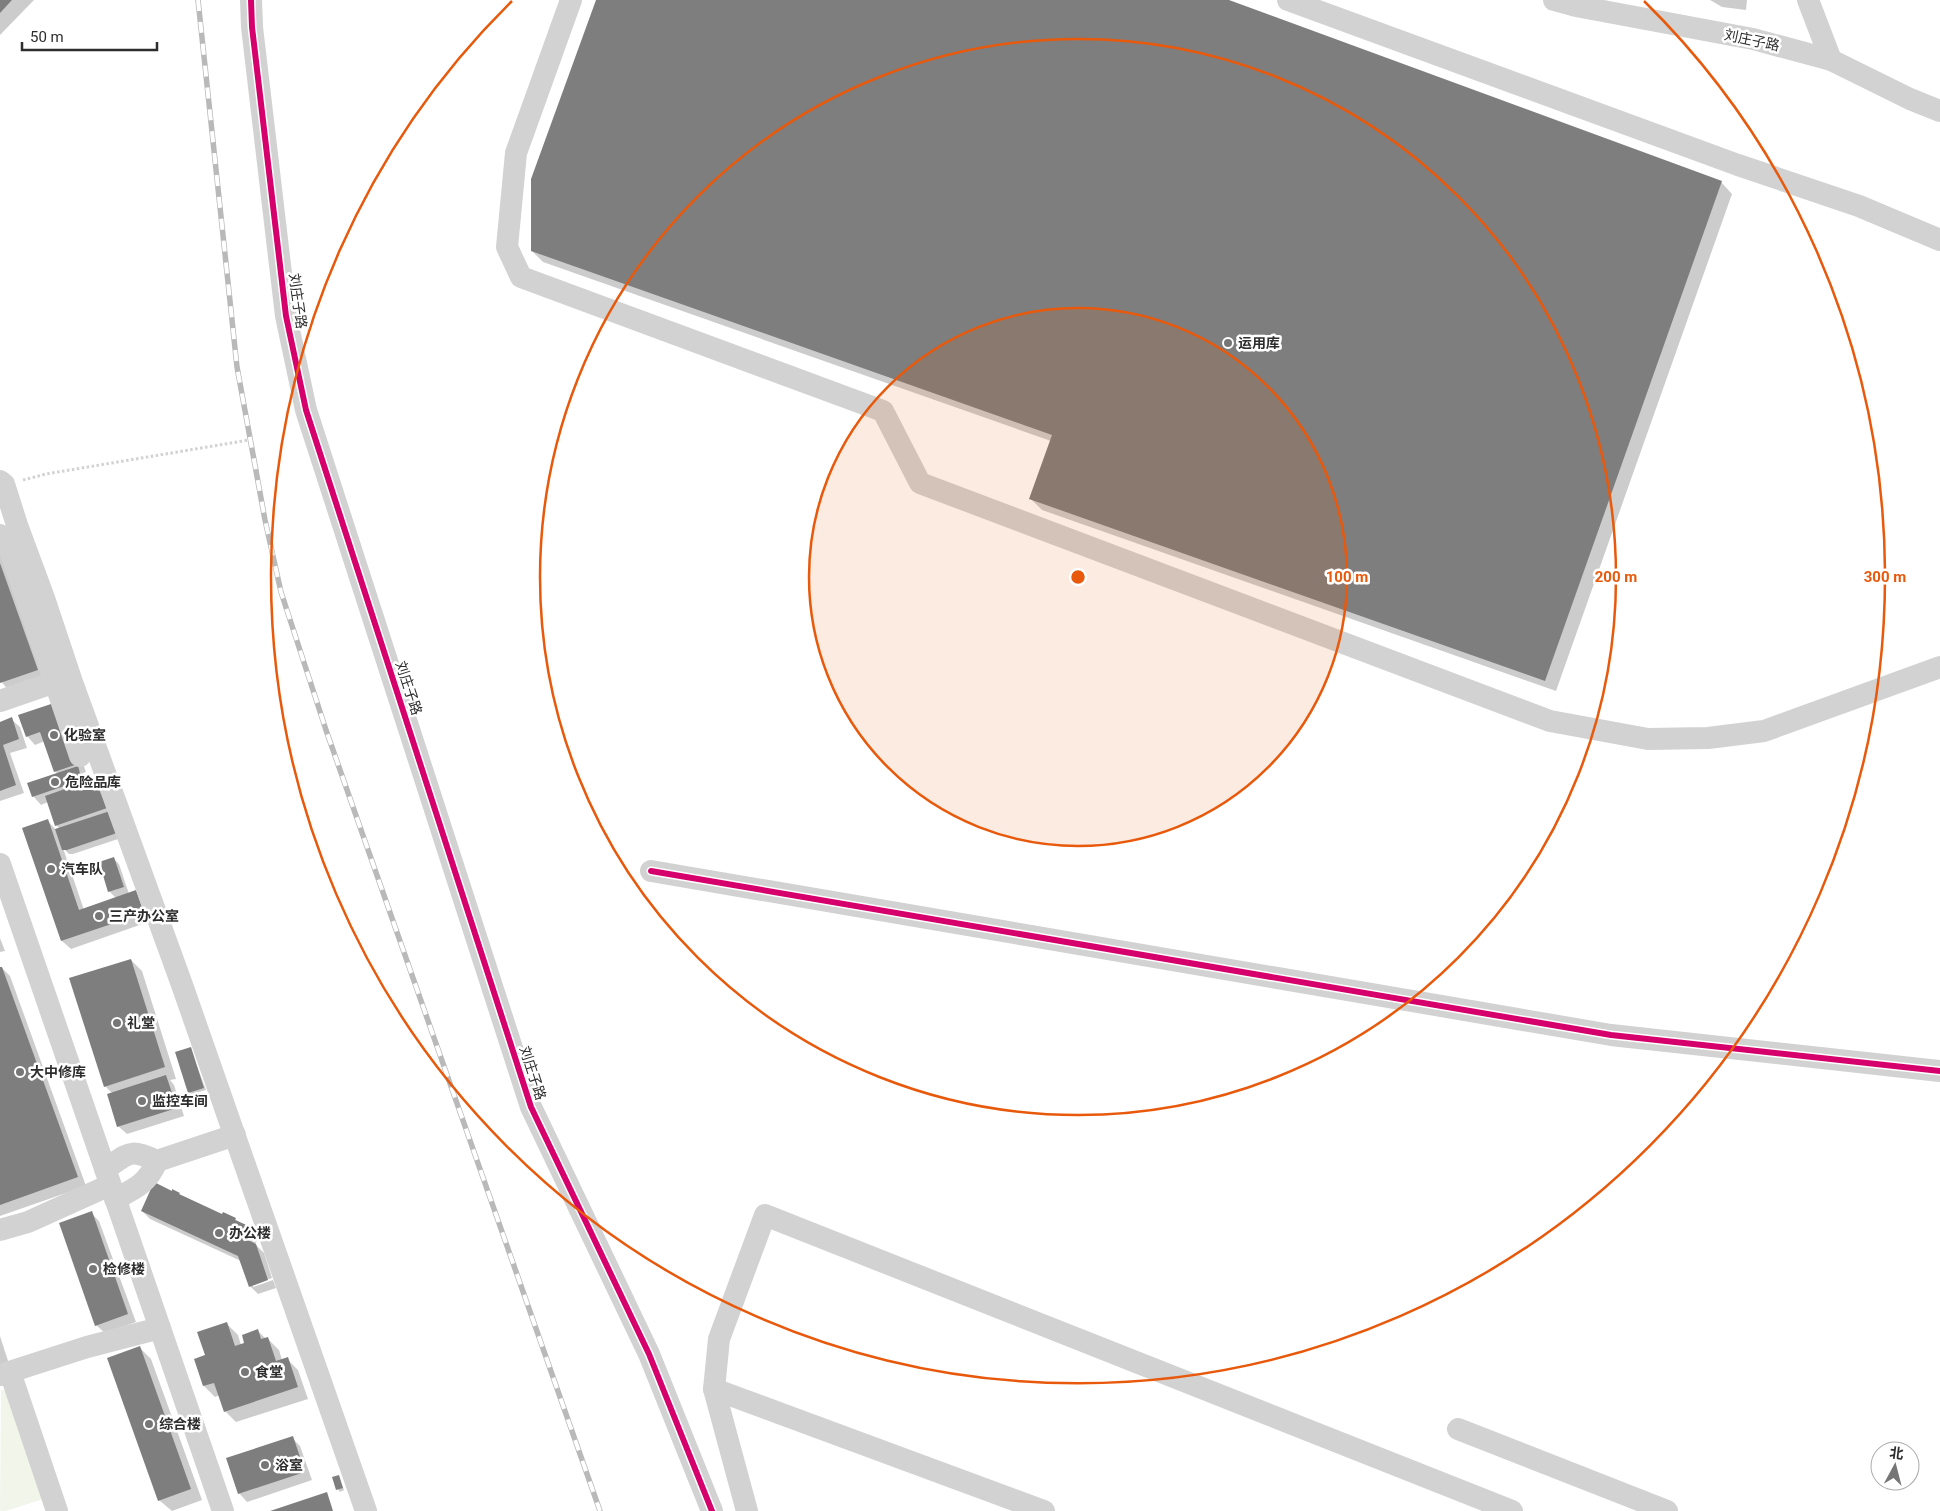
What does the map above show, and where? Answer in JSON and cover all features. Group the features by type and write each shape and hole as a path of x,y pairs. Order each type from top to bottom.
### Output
{"street":[{"name":"刘庄子路","path":"250,0 286,316 306,410 531,1107 649,1354 712,1511"},
{"path":"571,0 516,152 507,246 521,277 883,411 920,483 1550,721 1648,739 1708,738 1764,731 1940,667"},
{"path":"1288,0 1729,161 1859,206 1940,240"},
{"name":"刘庄子路","path":"1554,0 1753,39 1831,60 1910,99 1940,111"},
{"path":"1808,0 1831,60"},
{"path":"2,483 235,1135 366,1511"},
{"path":"0,535 6,538 80,756"},
{"path":"0,701 55,682"},
{"path":"0,864 223,1511"},
{"path":"651,871 1611,1035 1940,1071"},
{"path":"110,1184 129,1153 142,1154 157,1161 235,1135"},
{"path":"0,1230 28,1222 110,1184 138,1187 152,1174 157,1161"},
{"path":"747,1511 714,1389 720,1339 765,1215 1512,1511"},
{"path":"57,1511 5,1374 87,1347 160,1328"},
{"path":"714,1389 1044,1511"},
{"path":"1458,1429 1667,1511"}],"path":[{"path":"2,483 249,440"}],"shaded area":[{"path":"1,1390 9,1391 49,1497 6,1511 0,1511"}],"building":[{"path":"0,0 12,0 0,13"},
{"name":"运用库","path":"596,0 1229,0 1722,181 1545,681 1029,499 1052,435 531,251 531,179"},
{"path":"0,563 38,670 0,683"},
{"name":"化验室","path":"57,702 78,764 54,772 40,732 26,737 18,715"},
{"path":"12,717 19,739 3,745 16,785 0,791 0,722"},
{"name":"危险品库","path":"78,766 82,780 32,797 27,783"},
{"path":"99,777 110,807 55,826 45,796"},
{"path":"110,811 117,833 62,850 55,829"},
{"path":"48,819 79,910 136,890 144,913 61,941 22,828"},
{"path":"114,857 124,887 108,892 99,862"},
{"name":"礼堂","path":"131,959 165,1067 104,1087 69,978"},
{"name":"大中修库","path":"0,967 2,967 78,1177 0,1205"},
{"path":"191,1047 204,1088 188,1093 175,1052"},
{"name":"监控车间","path":"166,1075 177,1108 117,1127 107,1094"},
{"name":"办公楼","path":"154,1182 222,1214 223,1212 236,1218 235,1220 251,1227 246,1239 256,1244 268,1280 249,1287 238,1256 141,1211"},
{"name":"检修楼","path":"92,1211 128,1314 95,1326 59,1223"},
{"name":"食堂","path":"227,1322 235,1346 244,1343 242,1335 258,1329 261,1339 268,1337 276,1361 288,1357 298,1387 224,1412 214,1383 203,1386 194,1359 205,1355 197,1332"},
{"name":"综合楼","path":"140,1346 191,1489 158,1501 107,1358"},
{"name":"浴室","path":"293,1436 305,1472 238,1494 226,1458"},
{"path":"339,1475 343,1488 336,1490 332,1477"},
{"path":"327,1492 333,1511 270,1511"}],"railway":[{"path":"198,0 237,367 265,520 281,592 326,730 600,1511"}],"cycle path":[{"path":"251,0 252,27 286,316 306,410 531,1107 649,1354 712,1511"},
{"path":"651,871 1611,1035 1940,1071"}],"place":[{"name":"运用库","path":"1228,343"},
{"name":"化验室","path":"54,735"},
{"name":"危险品库","path":"55,782"},
{"name":"汽车队","path":"51,869"},
{"name":"三产办公室","path":"99,916"},
{"name":"礼堂","path":"117,1023"},
{"name":"大中修库","path":"20,1072"},
{"name":"监控车间","path":"142,1101"},
{"name":"办公楼","path":"219,1233"},
{"name":"检修楼","path":"93,1269"},
{"name":"食堂","path":"245,1372"},
{"name":"综合楼","path":"149,1424"},
{"name":"浴室","path":"265,1465"}]}
